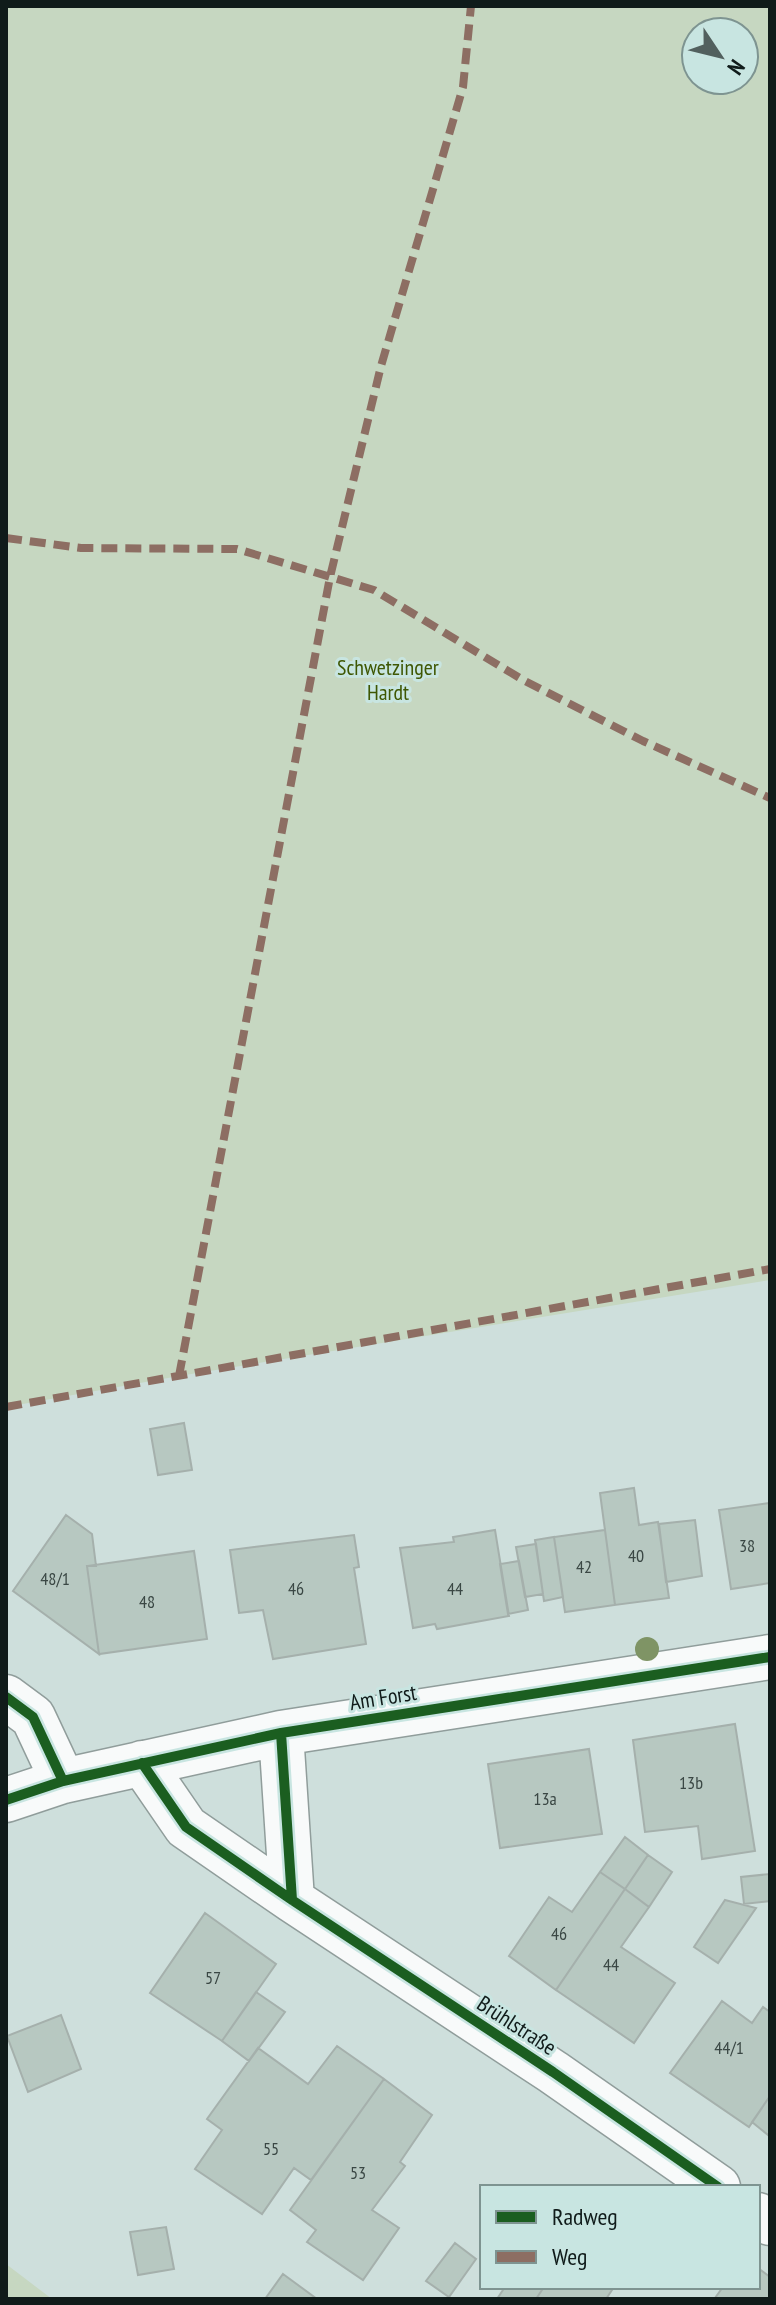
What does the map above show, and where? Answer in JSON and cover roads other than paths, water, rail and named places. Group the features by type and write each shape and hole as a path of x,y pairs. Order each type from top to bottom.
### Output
{"street":[{"name":"Am Forst","path":"6,1800 63,1781 281,1733 770,1657"},
{"path":"6,1697 33,1717 63,1781"},
{"path":"281,1733 292,1900"},
{"name":"Brühlstraße","path":"142,1763 186,1827 553,2072 715,2185"}],"park label":[{"name":"Schwetzinger Hardt","path":"388,680"}]}
